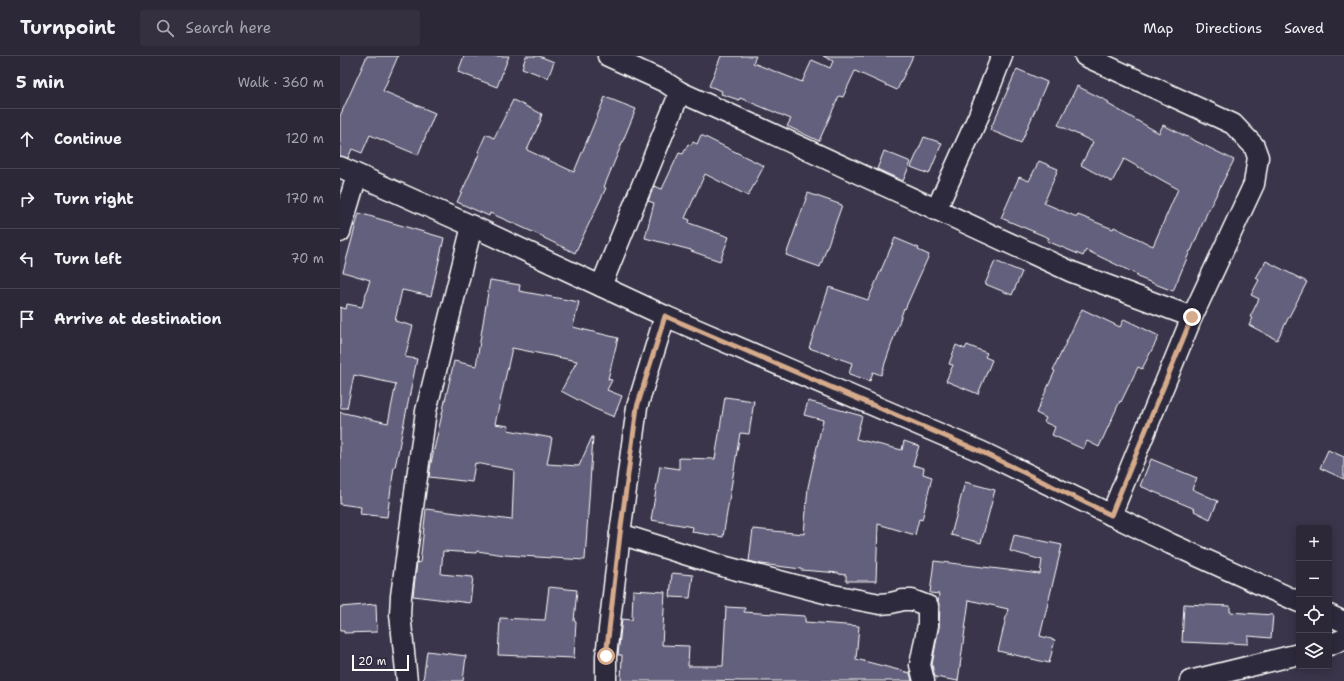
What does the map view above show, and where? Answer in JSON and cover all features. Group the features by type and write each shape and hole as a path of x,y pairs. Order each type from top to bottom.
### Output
{"street":[{"path":"608,56 658,79 680,92 1072,272 1192,317"},
{"path":"936,210 979,115 1002,56"},
{"path":"1085,56 1233,124 1254,146 1258,157 1254,184 1192,317 1111,515"},
{"path":"601,286 680,92"},
{"path":"340,232 349,171 472,226 665,316 982,452 1171,544 1296,601"},
{"path":"407,681 400,614 401,596 426,410 472,226"},
{"path":"606,681 606,656 637,407 665,316"},
{"path":"620,534 726,567 833,595 880,604 891,604 903,600 912,600 928,606 928,625 920,665 924,681"},
{"path":"1332,616 1344,622"},
{"path":"1332,644 1344,638"},
{"path":"1190,681 1296,655"}],"building":[{"path":"367,56 398,56 383,91 435,113 418,155 370,135 362,153 352,149 348,158 340,156 340,116"},
{"path":"464,56 509,56 497,87 458,72"},
{"path":"526,56 539,56 554,62 548,78 522,68"},
{"path":"721,56 756,56 753,63 802,82 812,60 830,68 833,61 823,56 913,56 897,90 855,71 843,97 839,96 819,141 787,126 791,119 740,98 739,100 721,94 722,91 709,86"},
{"path":"1017,69 1047,82 1021,143 990,130"},
{"path":"1077,86 1109,102 1108,104 1159,133 1163,125 1234,160 1207,213 1173,291 1137,277 1138,275 1086,250 1083,256 1047,241 1049,238 1001,218 1019,177 1029,181 1039,161 1058,169 1044,203 1077,217 1078,215 1113,229 1114,227 1153,246 1178,189 1124,159 1112,182 1081,165 1093,142 1058,125"},
{"path":"605,97 636,109 604,187 606,188 575,253 544,237 490,213 489,216 457,202 480,152 478,152 486,134 494,138 513,100 542,114 541,120 527,150 574,172"},
{"path":"701,135 764,166 748,196 705,174 685,218 690,220 689,223 729,237 720,261 691,250 645,238 654,203 648,201 654,186 662,189 679,153 683,154 688,144 691,145 693,142 697,144"},
{"path":"924,137 942,143 929,174 911,167"},
{"path":"884,151 911,162 903,181 877,169"},
{"path":"808,193 842,205 820,267 786,255"},
{"path":"359,213 444,238 431,296 402,290 395,321 413,326 405,357 417,359 394,467 387,517 360,514 361,507 340,504 340,412 388,423 396,384 354,375 347,408 340,408 340,307 346,309 347,304 362,307 370,280 343,272"},
{"path":"895,238 919,248 918,250 929,255 905,309 904,308 881,375 873,372 870,381 849,374 852,363 809,348 829,287 868,300"},
{"path":"995,261 1022,272 1012,295 985,284"},
{"path":"1266,261 1307,282 1277,340 1249,325 1253,318 1250,317 1259,299 1251,295 1259,280 1256,278"},
{"path":"490,280 520,285 519,291 579,302 573,327 618,338 608,379 612,380 607,390 622,396 614,417 561,391 577,361 512,348 495,424 509,426 508,430 552,438 547,464 579,466 593,437 585,560 505,555 477,551 476,553 443,551 441,574 473,577 470,603 413,596 417,562 420,563 426,509 512,520 514,470 475,463 472,482 429,477 454,361 476,366"},
{"path":"1082,309 1120,327 1124,319 1159,336 1142,369 1138,367 1121,402 1120,401 1099,447 1087,441 1083,449 1052,435 1055,427 1044,422 1046,418 1036,413 1055,371 1053,370"},
{"path":"956,345 965,349 967,345 987,353 985,357 992,360 978,394 946,381 953,365 949,364"},
{"path":"725,397 754,401 749,434 740,433 723,537 692,532 693,527 651,520 660,466 679,469 679,458 715,459"},
{"path":"808,401 862,416 856,439 902,450 904,441 919,446 913,465 924,468 923,474 932,477 922,520 919,519 915,535 878,524 876,581 846,581 846,575 839,573 801,570 749,561 753,529 804,534 808,487 823,420 804,415"},
{"path":"1328,450 1344,457 1344,479 1320,468"},
{"path":"1151,459 1197,478 1192,489 1218,501 1210,519 1194,511 1195,509 1140,486"},
{"path":"965,482 995,490 981,543 951,535"},
{"path":"1014,535 1062,545 1040,636 1055,640 1049,663 998,651 1008,609 969,600 958,681 935,677 932,665 939,627 940,606 938,602 939,594 930,593 934,561 1040,574 1042,560 1010,551"},
{"path":"672,573 693,575 690,598 670,597"},
{"path":"549,587 577,590 574,621 576,622 574,658 498,655 500,618 545,620"},
{"path":"633,590 665,592 662,645 689,646 688,666 723,666 726,607 745,608 744,612 805,616 805,622 859,626 856,659 910,673 912,681 621,681 622,655 618,655 622,619 632,620"},
{"path":"376,604 377,632 344,633 344,631 340,631 340,607"},
{"path":"1184,604 1230,606 1230,612 1273,615 1271,638 1248,636 1248,644 1182,642"},
{"path":"427,651 466,656 463,681 423,681"}],"route":[{"path":"606,656 637,407 665,316 982,452 1111,515 1192,317"}]}
